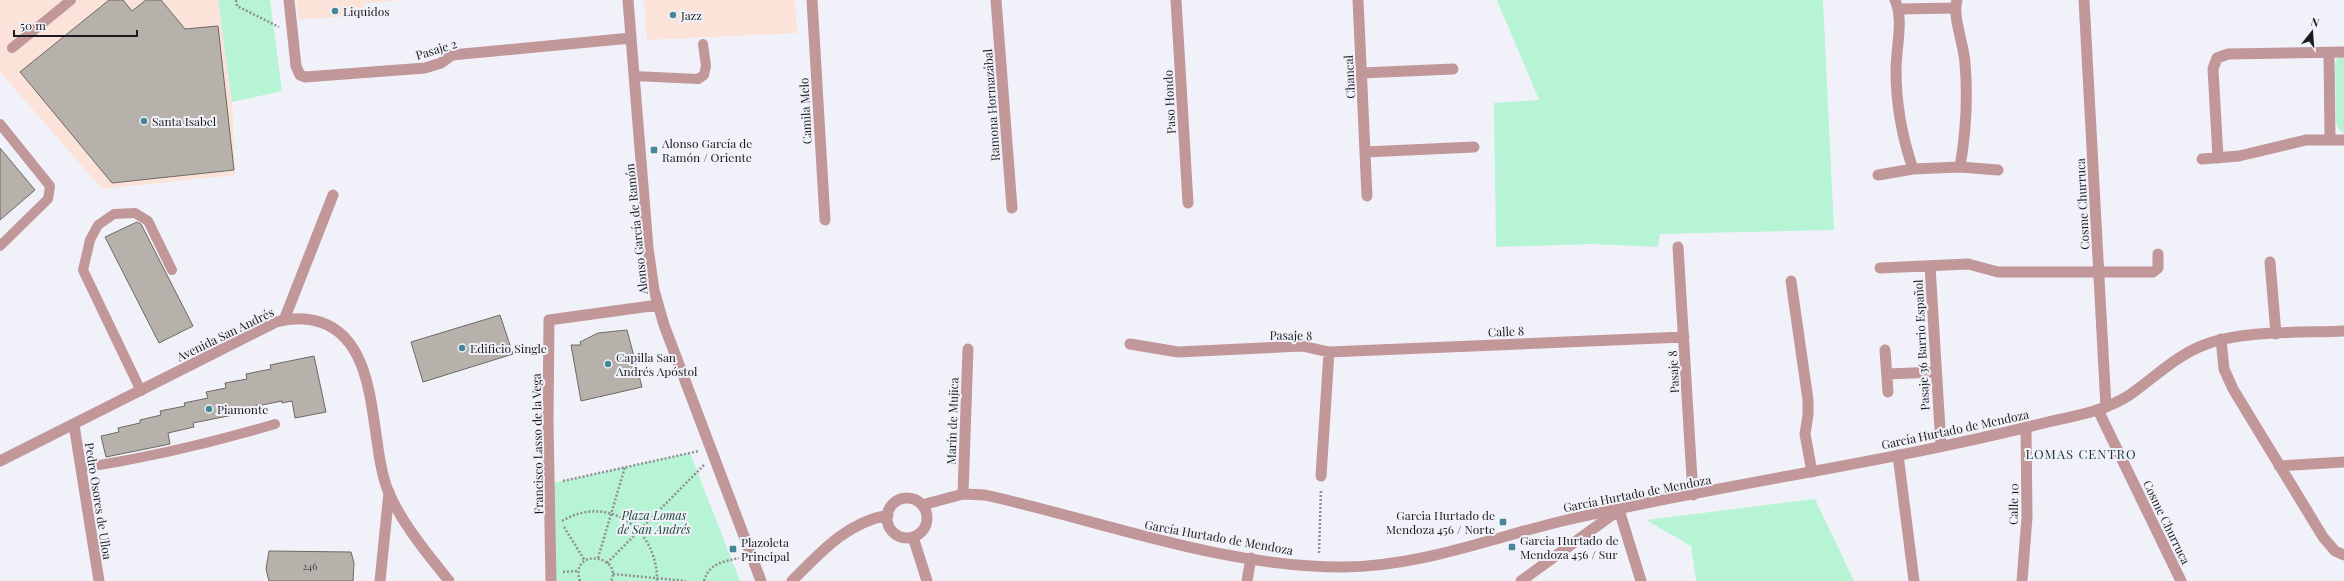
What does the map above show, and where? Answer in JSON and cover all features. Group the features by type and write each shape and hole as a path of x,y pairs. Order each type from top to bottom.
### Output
{"street":[{"name":"Pasaje 2","path":"289,0 298,71 305,77 425,68 452,55 631,38"},
{"name":"Alonso García de Ramón","path":"628,0 648,248 658,305 761,581"},
{"name":"Camila Melo","path":"812,0 825,220"},
{"name":"Ramona Hormazábal","path":"996,0 1012,208"},
{"name":"Paso Hondo","path":"1176,0 1188,203"},
{"name":"Chancal","path":"1358,0 1367,196"},
{"name":"Cosme Churruca","path":"2084,0 2099,273 2102,408 2181,581"},
{"path":"1913,170 1900,125 1897,101 1897,5 1956,4 1965,61 1967,88 1965,128 1960,167"},
{"path":"2218,158 2213,69 2217,58 2228,54 2344,52"},
{"path":"2328,53 2330,139"},
{"path":"1362,73 1453,69"},
{"path":"2202,159 2252,154 2295,142 2330,139 2344,140"},
{"path":"1365,152 1474,147"},
{"path":"1878,175 1913,170 1960,167 1998,170"},
{"path":"284,320 333,195"},
{"name":"Pasaje 8","path":"1678,247 1693,495"},
{"path":"1880,268 1968,264 1998,272 2099,273 2156,271 2158,268 2158,254"},
{"path":"2270,262 2276,334"},
{"name":"Pasaje 36 Barrio Español","path":"1930,266 1941,446"},
{"path":"1791,281 1808,400 1808,415 1805,434 1812,472"},
{"name":"Francisco Lasso de la Vega","path":"551,581 548,422 549,320 658,305"},
{"name":"Avenida San Andrés","path":"0,461 284,320 303,318 326,323 345,337 358,353 364,371 382,475 389,492 380,581"},
{"name":"García Hurtado de Mendoza","path":"922,505 963,494 985,495 1161,541 1251,558 1318,566 1364,566 1409,560 1571,519 1898,455 2026,428 2102,408 2126,397 2184,355 2221,339 2276,334 2344,331"},
{"name":"Calle 8","path":"1329,352 1684,337"},
{"path":"2221,339 2222,354 2228,380 2323,537 2335,550 2344,555"},
{"name":"Pasaje 8","path":"1130,344 1178,352 1302,346 1329,352"},
{"name":"Marín de Mujica","path":"963,494 968,349"},
{"path":"1885,350 1888,392"},
{"path":"1321,476 1329,352"},
{"path":"1887,374 1936,372"},
{"name":"Pedro Osores de Ulloa","path":"74,425 99,581"},
{"name":"Calle 10","path":"2022,581 2027,517 2026,428"},
{"path":"1898,455 1914,581"},
{"path":"2279,466 2344,462"},
{"path":"389,492 406,525 449,581"},
{"path":"902,499 913,499 922,505 925,510 927,521 922,531 912,537 896,534 889,526 888,515 892,505 902,499"},
{"path":"1521,581 1619,510 1641,581"},
{"path":"792,581 838,536 862,522 888,515"},
{"path":"912,537 927,581"},
{"path":"1247,581 1251,558"}],"lane":[{"path":"12,48 71,0"},
{"path":"634,76 698,79 704,76 706,66 703,44"},
{"path":"0,124 50,186 48,198 0,246"},
{"path":"141,391 83,270 90,240 98,225 114,214 135,213 148,221 172,270"},
{"path":"80,468 162,454 215,442 276,424"}],"path":[{"path":"236,0 237,6 293,34"},
{"path":"560,482 690,453"},
{"path":"598,558 625,468"},
{"path":"607,563 697,471"},
{"path":"1318,566 1321,476"},
{"path":"560,522 584,512 611,513 639,530 652,548 658,580"},
{"path":"556,516 585,561"},
{"path":"580,581 578,570 585,561 591,558 603,559 607,563 612,574 611,581"},
{"path":"704,581 710,568 732,560"},
{"path":"612,574 658,580 686,581"}],"shaded area":[{"name":"Santa Isabel","path":"0,0 218,0 232,102 235,175 102,189 0,72"},
{"path":"296,0 400,0 363,4 363,15 299,20"},
{"path":"644,0 795,0 797,33 647,40"}],"green space":[{"path":"218,0 270,0 282,91 232,102"},
{"path":"1497,0 1823,0 1834,230 1660,234 1658,247 1592,244 1496,247 1494,103 1539,100"},
{"path":"2338,56 2344,56 2344,133 2340,131 2336,123 2335,64"},
{"name":"Plaza Lomas de San Andrés","path":"690,453 740,581 553,581 553,483"},
{"path":"1815,499 1854,581 1696,581 1691,546 1646,520"}],"building":[{"name":"Santa Isabel","path":"109,0 123,0 132,11 146,0 161,0 185,29 218,26 234,170 112,183 20,72"},
{"path":"0,148 35,190 0,220"},
{"path":"137,222 141,224 193,326 159,343 105,237"},
{"name":"Edificio Single","path":"500,315 513,354 423,382 411,342"},
{"path":"627,330 642,387 581,401 571,345 581,345 580,342 598,333"},
{"name":"Piamonte","path":"314,356 326,412 295,418 292,401 282,403 282,401 232,411 233,415 193,423 194,427 168,433 170,444 106,457 101,436 119,432 118,428 140,423 140,420 161,415 160,411 185,406 184,403 208,398 206,392 226,388 225,383 247,379 246,374 271,369 270,365"},
{"path":"269,551 351,552 354,563 353,581 269,581 266,569"}],"place":[{"name":"Liquidos","path":"335,11"},
{"name":"Jazz","path":"673,15"},
{"name":"Santa Isabel","path":"144,121"},
{"name":"Alonso García de Ramón / Oriente","path":"654,150"},
{"name":"Edificio Single","path":"462,348"},
{"name":"Capilla San Andrés Apóstol","path":"608,364"},
{"name":"Piamonte","path":"209,409"},
{"name":"Garcia Hurtado de Mendoza 456 / Norte","path":"1503,522"},
{"name":"Garcia Hurtado de Mendoza 456 / Sur","path":"1512,547"},
{"name":"Plazoleta Principal","path":"733,549"}],"district":[{"name":"LOMAS CENTRO","path":"2081,453"}]}
